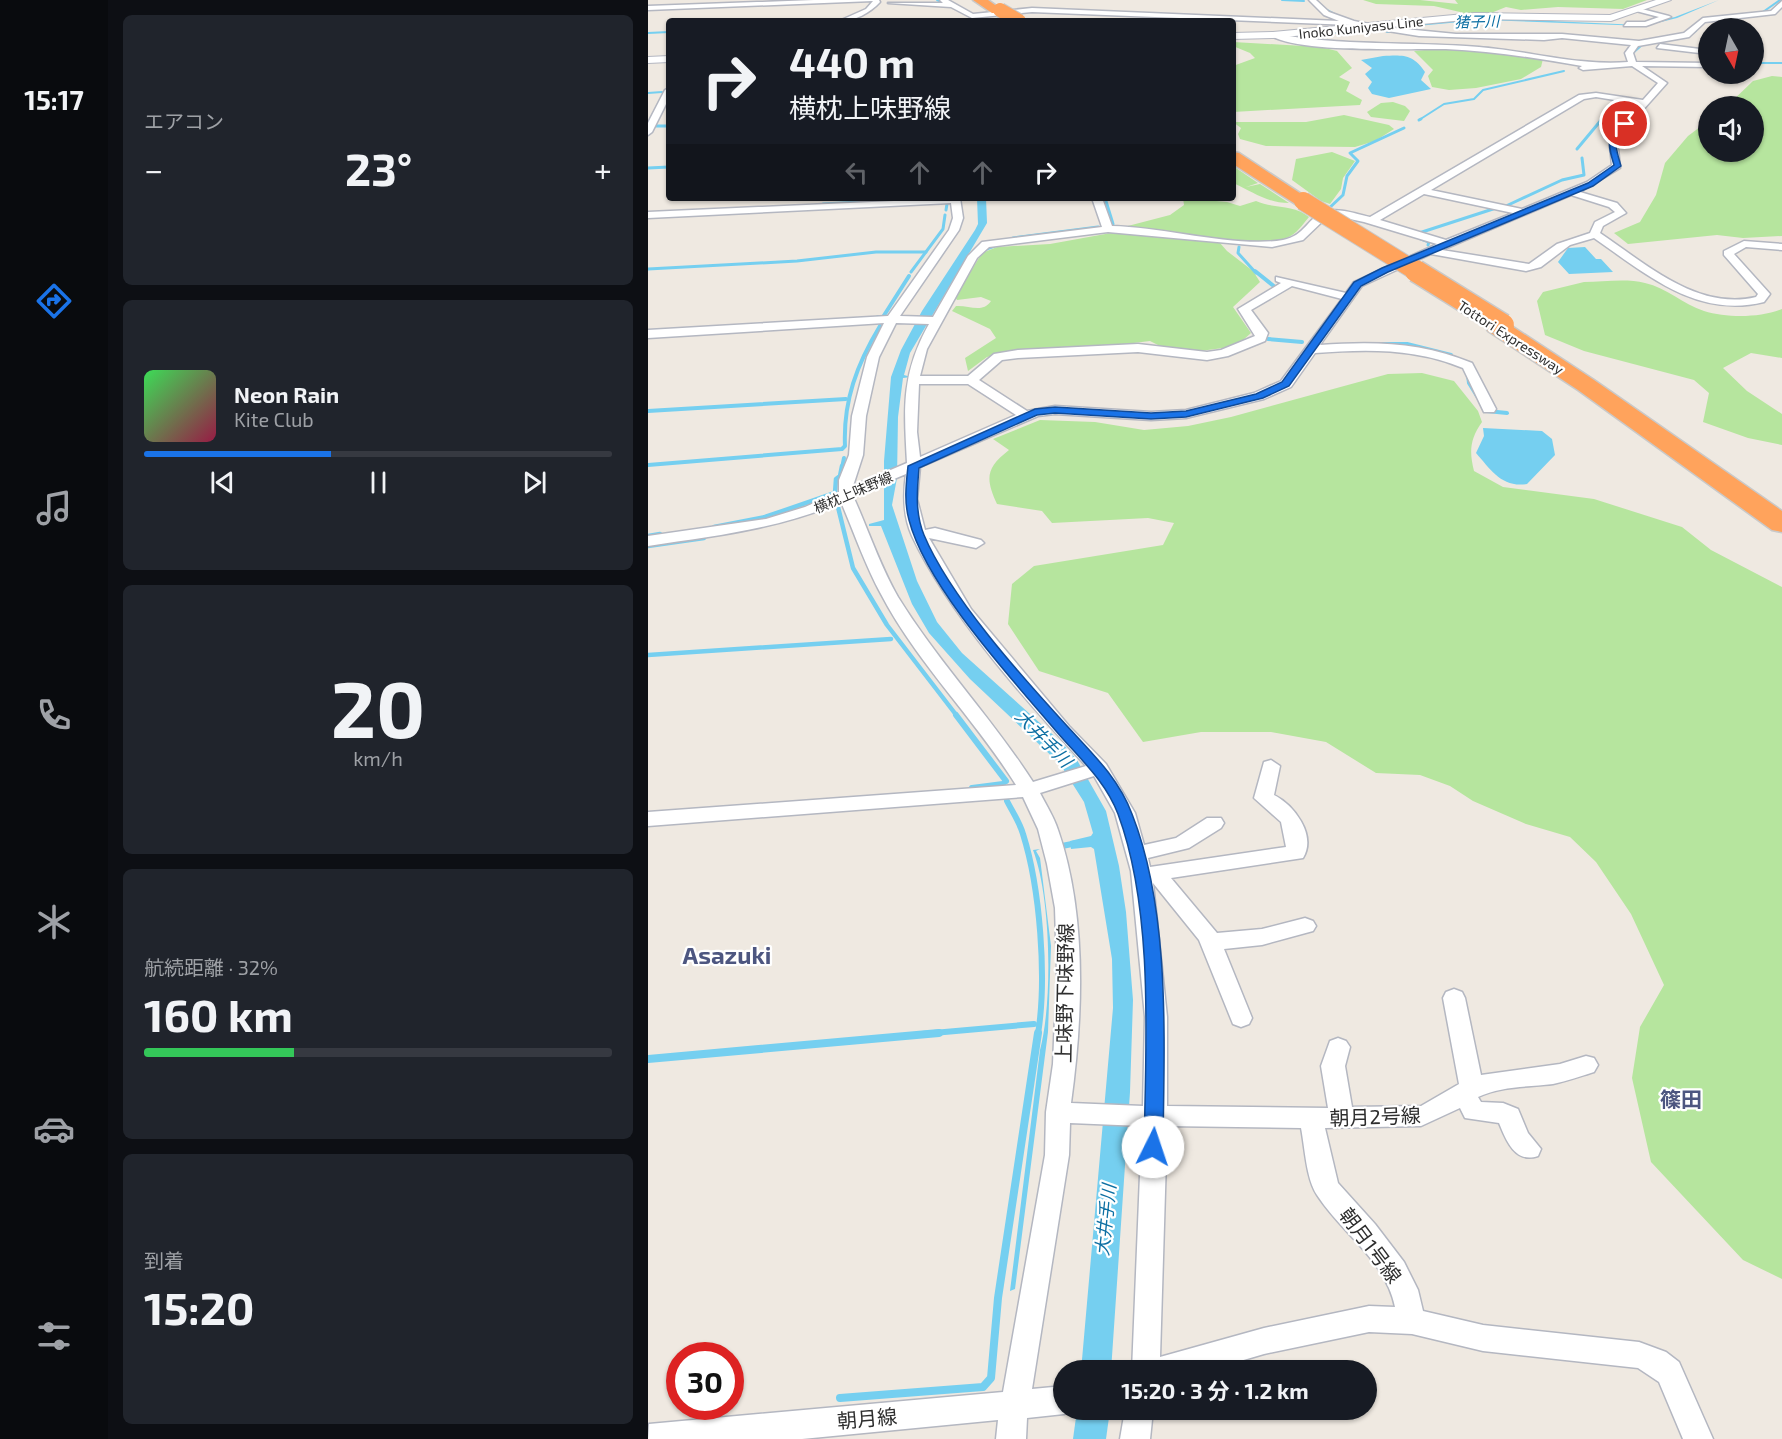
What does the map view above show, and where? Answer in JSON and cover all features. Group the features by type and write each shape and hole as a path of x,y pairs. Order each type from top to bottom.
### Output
{"highway":[{"path":"979,0 994,14 1021,17"},
{"path":"984,0 994,14"},
{"name":"Tottori Expressway","path":"1236,159 1299,202"},
{"name":"Tottori Expressway","path":"1236,164 1500,326 1782,508"},
{"name":"Tottori Expressway","path":"1500,326 1782,524"}],"main road":[{"name":"Inoko Kuniyasu Line","path":"1236,36 1273,35 1353,24 1475,16 1599,19 1620,17 1666,0"},
{"path":"648,60 666,59"}],"street":[{"path":"648,8 709,10 871,0"},
{"path":"850,18 868,10 877,2 876,0"},
{"path":"943,0 966,15 994,14"},
{"path":"1021,17 1044,0"},
{"path":"1312,0 1316,6 1353,24"},
{"path":"891,3 951,6"},
{"path":"1633,64 1629,53 1637,43 1680,37 1690,33 1703,20 1757,17 1773,13 1782,3"},
{"path":"1015,5 1021,17"},
{"path":"1627,24 1656,22 1667,17 1638,10"},
{"path":"1021,17 1068,18"},
{"path":"1236,22 1353,24 1387,30 1544,38 1562,36 1698,50"},
{"path":"1656,22 1668,26"},
{"path":"1677,28 1690,33"},
{"path":"1273,35 1333,45 1446,47 1526,53 1594,66"},
{"path":"1687,66 1698,58"},
{"path":"1561,70 1633,64 1698,65"},
{"name":"横枕上味野線","path":"648,541 768,523 810,510 1024,416 1055,410 1151,416 1186,414 1259,396 1286,384 1358,284 1430,251 1590,184 1617,166 1612,146 1613,138 1663,83 1633,64"},
{"path":"1371,221 1586,95 1646,103"},
{"path":"651,128 666,96"},
{"path":"1422,191 1523,212"},
{"path":"1571,192 1613,205 1620,210 1620,216 1599,224 1595,234"},
{"path":"648,215 917,201"},
{"path":"846,496 846,480 856,455 859,416 873,357 892,319 954,230 958,218 955,201"},
{"path":"1098,201 1108,229"},
{"path":"1240,1018 1210,942 1149,874 1136,854 1125,813 1099,768 1063,730 964,611 919,535 910,499 914,453 910,432 913,380 921,349 969,263 986,243 1108,229 1140,228 1260,244 1278,244 1305,235 1317,220 1327,214 1371,221 1447,244"},
{"path":"1430,251 1533,268 1566,243 1595,234 1683,290 1719,304 1741,306 1761,300 1764,294 1728,253 1744,244 1782,247"},
{"path":"971,380 998,357 1018,354 1138,348 1198,356 1224,353 1261,338 1262,333 1245,309 1284,281 1348,297"},
{"path":"648,334 892,319 938,321"},
{"path":"1313,349 1403,347 1443,355 1468,366 1475,385 1489,409"},
{"path":"913,380 971,380 1024,416"},
{"name":"上味野下味野線","path":"846,496 889,595 929,655 997,740 1029,790 1048,829 1065,908 1068,970 1065,1064 1069,1113 1057,1155 1022,1370 1021,1403 1011,1439"},
{"path":"919,535 935,532 976,543"},
{"path":"1149,874 1296,853 1298,835 1293,823 1272,801 1264,798 1270,766"},
{"path":"648,819 1029,790 1099,768"},
{"path":"1136,854 1182,843 1214,823"},
{"path":"1146,1360 1150,1116 1155,1017 1149,933 1149,874"},
{"path":"1210,942 1262,937 1305,926"},
{"path":"1454,998 1468,1091 1474,1111 1503,1113 1509,1116 1518,1139 1529,1149"},
{"path":"1338,1047 1334,1066 1342,1117"},
{"name":"朝月2号線","path":"1311,1118 1421,1116 1438,1112 1468,1091 1502,1078 1560,1072 1586,1065"},
{"path":"1069,1113 1311,1118"},
{"name":"朝月1号線","path":"1311,1118 1326,1188 1366,1232 1395,1271 1405,1290 1412,1321"},
{"path":"1198,1360 1264,1341 1369,1319 1412,1321 1483,1338 1640,1355 1656,1362 1669,1372 1698,1439"},
{"name":"朝月線","path":"649,1439 1053,1401"},
{"path":"1135,1439 1138,1420"}],"green space":[{"path":"1363,0 1420,0 1458,4 1455,0 1647,0 1623,9 1558,7 1521,10 1506,7 1491,13 1473,15 1434,6 1376,4"},
{"path":"1236,42 1321,47 1337,51 1352,68 1339,77 1350,82 1346,91 1362,100 1360,105 1236,112 1236,65 1255,58 1250,53 1236,47"},
{"path":"1445,48 1525,54 1543,59 1541,67 1521,79 1476,88 1449,90 1432,87 1428,76 1433,70 1414,51"},
{"path":"1782,77 1782,236 1743,238 1717,235 1628,244 1614,233 1640,222 1656,195 1665,163 1688,136 1698,128 1698,162 1764,162 1764,96 1737,96 1750,84 1764,84 1764,78"},
{"path":"1393,102 1405,106 1410,111 1404,121 1371,117 1367,112 1381,103"},
{"path":"1344,115 1389,125 1394,129 1375,141 1355,147 1266,146 1240,139 1238,134 1241,128 1236,124 1236,122 1306,122"},
{"path":"1332,152 1355,161 1343,178 1341,189 1330,204 1321,201 1292,180 1296,159"},
{"path":"1236,168 1258,183 1246,187 1260,184 1289,203 1266,199 1236,184"},
{"path":"1183,201 1216,201 1240,206 1256,201 1297,210 1309,217 1293,234 1269,242 1229,241 1163,230 1124,227 1170,215 1184,205"},
{"path":"1122,231 1220,243 1253,271 1260,282 1233,307 1251,333 1242,341 1223,348 1200,351 1162,347 1150,341 1100,347 1021,350 987,357 968,371 965,358 996,338 990,329 952,311 956,306 984,307 991,301 981,297 957,300 955,297 982,253 997,247 1050,244"},
{"path":"1622,280 1645,283 1661,288 1696,308 1723,315 1754,315 1782,309 1782,358 1751,353 1723,368 1747,391 1782,414 1782,445 1748,438 1703,422 1709,393 1694,380 1584,351 1545,335 1537,301 1543,292 1584,282"},
{"path":"1422,373 1454,381 1478,411 1482,422 1472,445 1471,457 1474,471 1503,487 1594,499 1682,527 1711,550 1782,587 1782,1279 1743,1260 1651,1162 1632,1078 1640,1027 1664,985 1631,914 1596,862 1570,837 1526,824 1473,801 1450,786 1420,775 1376,773 1326,742 1271,732 1201,732 1143,742 1108,693 1039,671 1008,624 1012,584 1034,566 1163,545 1174,523 1148,518 1052,523 1042,511 997,504 989,480 990,474 996,462 1009,450 993,439 1040,420 1095,422 1144,430 1188,426 1231,417 1388,374"}],"water":[{"path":"1719,0 1677,18 1645,26 1482,20 1298,37 1236,39 1487,18 1639,25 1675,17"},
{"path":"1383,56 1402,56 1412,59 1425,72 1421,80 1431,89 1389,98 1372,94 1368,88 1372,82 1365,74 1372,68 1361,60"},
{"name":"大井手川","path":"977,201 986,201 987,223 910,353 904,375 911,377 903,378 898,417 897,478 892,505 917,581 937,622 962,653 1061,742 1077,760 1106,811 1119,866 1126,912 1133,1000 1130,1092 1112,1360 1082,1360 1113,1008 1112,959 1094,849 1091,847 1071,849 1070,841 1091,836 1093,833 1084,802 1060,764 970,679 929,633 912,604 881,526 869,526 869,524 884,520 884,461 891,377 901,350 922,311 978,224"},
{"path":"1585,247 1613,272 1569,274 1558,262 1568,248"},
{"path":"1483,428 1542,431 1552,439 1555,455 1527,484 1511,483 1492,471 1476,453 1484,436"},
{"path":"1040,849 1036,851 1040,858 1051,946 1048,1032 1015,1289 1010,1291 1047,1005 1047,921 1044,894 1033,850"},
{"path":"1076,1420 1109,1420 1106,1439 1073,1439"}],"waterway":[{"path":"1282,0 1304,1"},
{"path":"1760,14 1780,0"},
{"path":"1325,9 1340,17"},
{"path":"648,33 666,32"},
{"path":"1387,32 1399,32"},
{"path":"1636,62 1633,53 1642,45"},
{"path":"1764,63 1782,63"},
{"path":"1421,119 1419,120 1444,104 1474,99 1483,90 1564,71"},
{"path":"648,93 662,92"},
{"path":"1602,119 1621,102"},
{"path":"1577,149 1602,119"},
{"path":"654,126 666,126"},
{"path":"1325,212 1343,195 1347,176 1358,161 1350,153 1404,128"},
{"path":"1506,206 1562,180 1584,175 1582,158"},
{"path":"648,168 666,167"},
{"path":"823,204 879,201"},
{"path":"1106,201 1113,224"},
{"path":"946,210 947,204"},
{"path":"1419,233 1493,209"},
{"path":"926,252 943,229 945,215"},
{"path":"1013,238 1098,227"},
{"path":"1421,239 1429,242 1428,245"},
{"path":"981,251 1000,244"},
{"path":"1239,247 1238,253 1256,273"},
{"path":"648,269 797,261 876,252 926,252"},
{"path":"911,272 926,252"},
{"path":"1255,271 1275,287"},
{"path":"878,317 883,317 909,276"},
{"path":"648,465 842,449 845,446 846,414 853,383 880,326"},
{"path":"1268,339 1302,342"},
{"path":"1382,344 1407,344 1451,355"},
{"path":"1468,375 1469,383 1477,396"},
{"path":"648,411 846,399"},
{"path":"1487,411 1507,413"},
{"path":"842,468 844,458"},
{"path":"714,527 765,517 835,493 836,479 840,476 842,466"},
{"path":"838,507 853,568 887,625 957,716"},
{"path":"648,536 660,534"},
{"path":"648,546 704,538"},
{"path":"648,655 891,639"},
{"path":"956,715 1006,781"},
{"path":"972,788 1003,784"},
{"path":"1007,801 1023,834 1038,906 1042,960 1041,1012 1038,1034"},
{"path":"1057,847 1077,843"},
{"path":"922,1034 1034,1024"},
{"path":"648,1059 939,1033"},
{"path":"840,1398 983,1387 991,1378 998,1298 1038,1033"}],"district":[{"name":"Asazuki","path":"727,954"},
{"name":"篠田","path":"1681,1098"}],"route":[{"path":"1153,1147 1155,1017 1149,933 1141,871 1125,813 1099,768 1063,730 964,611 940,574 919,535 914,518 910,499 913,466 1035,412 1055,410 1151,416 1186,414 1259,396 1286,384 1358,284 1385,270 1590,184 1614,170 1617,166 1612,146 1613,138 1625,124"}],"water label":[{"name":"猪子川","path":"1477,21"}]}
